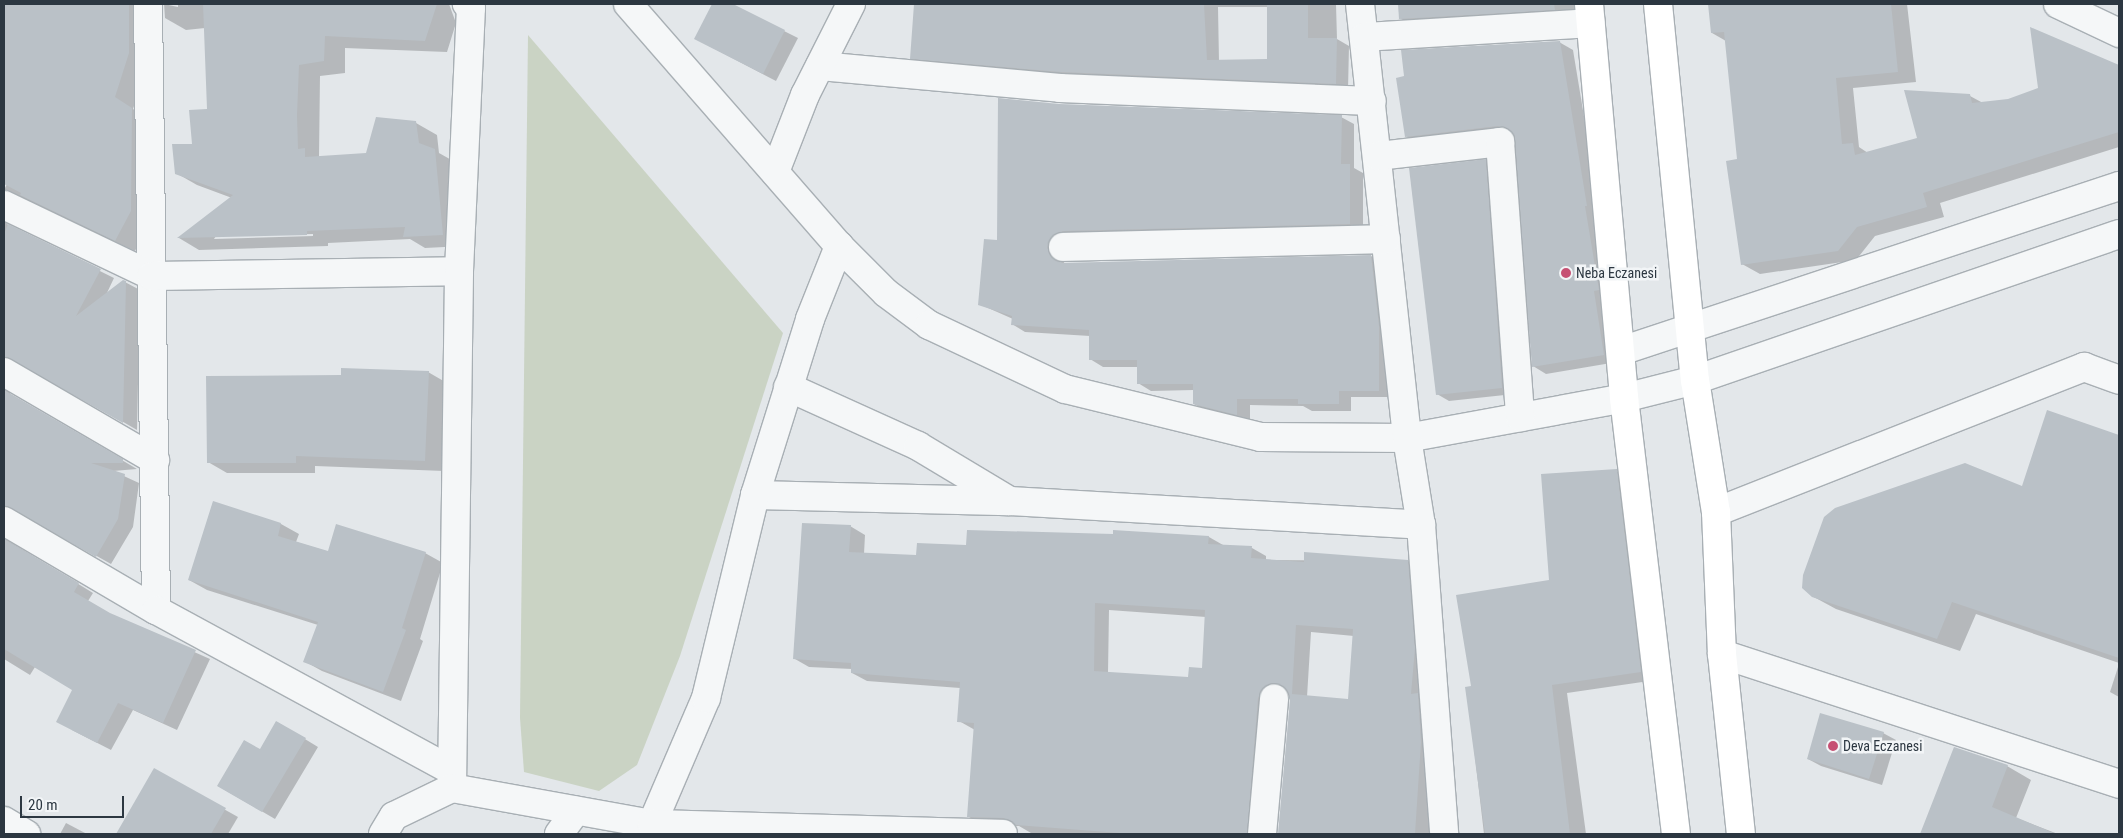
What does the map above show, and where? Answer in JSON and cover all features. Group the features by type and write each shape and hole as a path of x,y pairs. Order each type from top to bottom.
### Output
{"main road":[{"path":"1658,4 1695,380 1716,512 1722,654 1741,834"},
{"path":"1590,14 1624,398 1676,834"}],"street":[{"path":"148,4 156,610"},
{"path":"452,779 460,271 471,8 467,4"},
{"path":"628,4 839,246 886,293 929,325 1064,389 1260,437 1407,438 1624,398 1695,380 2119,234"},
{"path":"775,172 820,66 851,4"},
{"path":"1360,4 1378,156 1407,438 1421,525 1444,834"},
{"path":"2058,4 2119,34"},
{"path":"1364,37 1590,14"},
{"path":"820,66 1060,88 1372,101"},
{"path":"1378,156 1500,142 1520,417"},
{"path":"1621,351 2119,186"},
{"path":"4,205 152,276 460,271"},
{"path":"1063,246 1386,239"},
{"path":"652,824 706,698 755,495 810,319 839,246"},
{"path":"1716,512 2084,367 2119,357"},
{"path":"2084,367 2119,380"},
{"path":"4,372 155,460"},
{"path":"788,387 918,446 1010,501"},
{"path":"755,495 1010,501 1421,525"},
{"path":"4,521 452,779 570,823 1003,834"},
{"path":"1722,654 2119,784"},
{"path":"1262,834 1274,699"},
{"path":"383,834 394,816 452,779"},
{"path":"4,821 26,834"},
{"path":"559,834 570,823"}],"green space":[{"path":"528,35 783,333 680,656 637,765 599,791 524,772 520,718"}],"building":[{"path":"4,4 129,4 129,53 115,97 132,108 131,211 115,241 20,195 21,193 4,184"},
{"path":"203,4 437,4 425,41 325,36 324,61 299,65 297,115 298,149 305,148 305,157 366,153 376,117 416,121 419,143 435,149 443,235 403,237 405,227 307,231 307,235 177,238 233,195 175,174 172,144 192,144 189,110 207,109"},
{"path":"712,4 733,4 785,30 763,74 694,39"},
{"path":"914,4 1204,4 1207,60 1267,59 1267,4 1308,4 1308,38 1337,38 1336,84 1061,72 910,59"},
{"path":"1398,4 1554,4 1555,10 1399,19"},
{"path":"1708,4 1891,4 1898,72 1836,78 1842,144 1853,143 1855,155 1917,138 1904,90 1970,94 1972,103 2008,99 2038,88 2030,27 2119,65 2119,132 1923,193 1927,207 1857,227 1838,251 1741,265 1726,161 1737,159 1724,32 1711,33"},
{"path":"1560,41 1599,290 1594,291 1604,355 1532,367 1513,134 1498,126 1405,137 1396,78 1404,76 1401,50"},
{"path":"998,98 1059,104 1342,115 1341,164 1350,164 1350,224 1063,231 1050,239 1047,248 1055,260 1063,263 1371,255 1379,326 1379,391 1339,391 1339,404 1298,404 1298,399 1237,399 1237,415 1193,404 1193,384 1137,384 1137,360 1089,360 1089,330 1011,325 1012,316 978,305 984,239 997,240"},
{"path":"1486,159 1502,388 1436,395 1409,168"},
{"path":"8,224 101,269 76,316 123,280 126,281 123,423 4,356 4,234"},
{"path":"341,368 429,371 425,461 296,456 296,463 207,463 206,376 341,375"},
{"path":"4,390 123,459 123,463 91,463 125,474 118,519 96,557 4,505"},
{"path":"2047,410 2119,435 2119,658 1952,602 1937,639 1812,597 1802,588 1803,575 1824,517 1835,508 1965,463 2022,486"},
{"path":"1617,469 1641,672 1552,685 1570,834 1485,834 1465,687 1471,686 1456,595 1549,580 1541,474"},
{"path":"213,501 281,523 278,536 328,551 336,524 426,552 402,628 406,630 383,692 303,662 318,622 188,580"},
{"path":"802,523 851,525 849,552 916,555 917,543 966,545 967,530 1113,534 1113,530 1209,536 1208,544 1252,546 1251,558 1304,562 1304,552 1408,560 1415,648 1411,694 1418,693 1421,742 1415,834 1278,834 1290,700 1283,687 1275,683 1262,690 1258,698 1247,834 1133,834 1015,825 1004,818 967,817 974,723 957,722 960,682 851,673 851,663 793,659","holes":["1095,603 1205,610 1202,668 1189,667 1188,677 1094,671","1296,625 1353,629 1348,699 1292,694"]},
{"path":"4,539 79,583 74,592 110,613 196,650 163,723 118,703 97,743 56,722 72,690 4,649"},
{"path":"1820,713 1884,732 1869,779 1807,759"},
{"path":"276,721 306,738 262,812 217,786 244,740 260,749"},
{"path":"1954,747 2008,765 1992,807 2056,834 1920,834"},
{"path":"154,768 226,808 211,834 116,834"}],"place":[{"name":"Neba Eczanesi","path":"1566,273"},
{"name":"Deva Eczanesi","path":"1833,746"}]}
